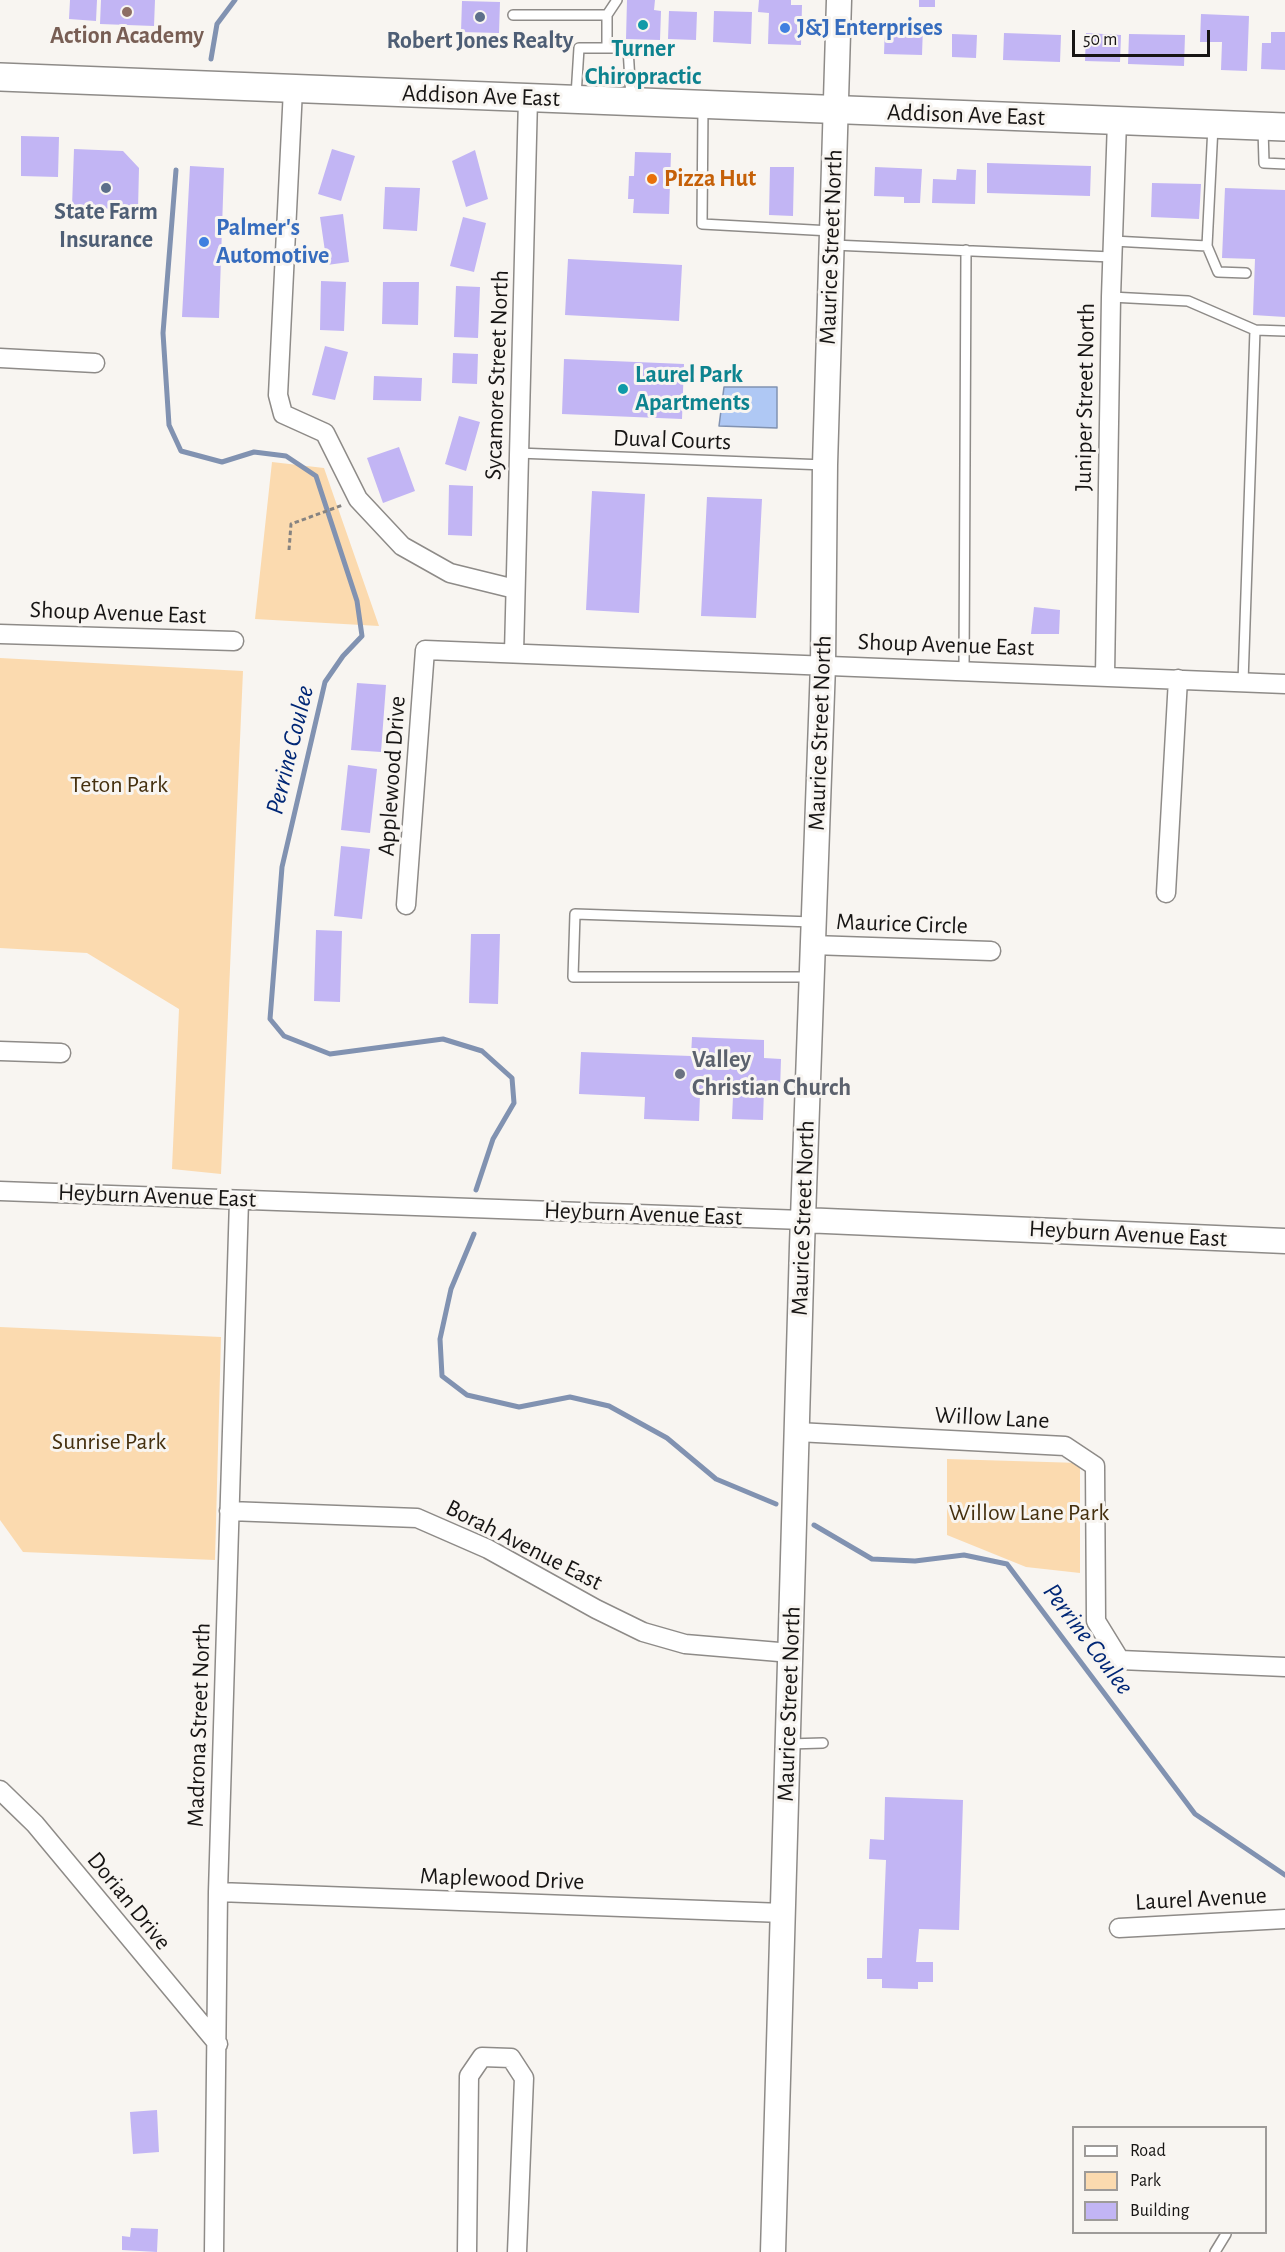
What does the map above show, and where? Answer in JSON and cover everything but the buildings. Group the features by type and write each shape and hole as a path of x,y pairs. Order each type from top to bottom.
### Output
{"main road":[{"name":"Addison Ave East","path":"0,77 835,111 1274,126"}],"street":[{"name":"Maurice Street North","path":"773,2252 784,2022 783,1913 812,933 823,665 825,465 839,0"},
{"path":"293,89 278,395 283,414 325,433 358,499 402,546 450,573 515,589"},
{"name":"Sycamore Street North","path":"514,653 528,98"},
{"name":"Juniper Street North","path":"1105,675 1112,249 1117,121"},
{"path":"0,358 95,363"},
{"name":"Shoup Avenue East","path":"0,634 234,640"},
{"name":"Shoup Avenue East","path":"426,650 1105,675 1285,684"},
{"name":"Applewood Drive","path":"406,905 426,650"},
{"path":"1166,893 1178,679"},
{"name":"Maurice Circle","path":"812,933 992,951"},
{"path":"0,1051 61,1053"},
{"name":"Heyburn Avenue East","path":"0,1191 803,1220 1285,1241"},
{"name":"Madrona Street North","path":"214,2252 218,1892 238,1200"},
{"name":"Willow Lane","path":"797,1432 1065,1446 1095,1466 1096,1621 1120,1660 1285,1667"},
{"name":"Borah Avenue East","path":"230,1511 417,1518 488,1549 596,1609 643,1632 685,1644 791,1653"},
{"name":"Dorian Drive","path":"0,1790 35,1824 218,2044"},
{"name":"Maplewood Drive","path":"218,1892 783,1913"},
{"name":"Laurel Avenue","path":"1119,1928 1285,1918"},
{"path":"467,2252 469,2076 482,2057 511,2058 524,2078 517,2252"}],"lane":[{"path":"608,48 607,15 617,0"},
{"path":"513,15 607,15"},
{"path":"576,100 579,48 628,48 631,101"},
{"path":"704,105 702,224 966,250 1207,246"},
{"path":"1213,124 1207,246 1218,272 1246,273"},
{"path":"1274,126 1264,163 1285,164"},
{"path":"964,670 966,250"},
{"path":"1111,297 1188,301 1255,330 1285,332"},
{"path":"1243,682 1255,330"},
{"name":"Duval Courts","path":"518,453 825,465"},
{"path":"811,977 573,977 575,915 812,933"},
{"path":"788,1744 823,1743"},
{"path":"1215,2252 1226,2234"}],"path":[{"path":"289,550 291,524 322,513"}],"green space":[{"path":"272,462 324,468 379,626 255,619"},
{"name":"Teton Park","path":"0,658 243,671 221,1174 172,1169 179,1009 87,953 0,948"},
{"name":"Sunrise Park","path":"0,1327 221,1337 215,1560 23,1552 0,1520"},
{"name":"Willow Lane Park","path":"947,1459 1080,1463 1080,1573 1026,1567 947,1535"}],"water":[{"path":"724,387 777,387 777,428 719,426"}],"waterway":[{"name":"Perrine Coulee","path":"211,59 217,24 235,0"},
{"name":"Perrine Coulee","path":"176,170 163,333 169,425 181,451 222,462 254,452 286,456 316,476 357,601 362,636 343,656 325,682 282,867 270,1019 284,1036 330,1054 443,1039 482,1051 512,1078 514,1103 493,1139 476,1190"},
{"name":"Perrine Coulee","path":"474,1234 451,1289 440,1339 442,1376 467,1395 519,1407 570,1397 609,1406 667,1438 716,1479 776,1504"},
{"name":"Perrine Coulee","path":"814,1525 872,1559 915,1561 964,1555 1007,1564 1195,1814 1285,1875"}],"place":[{"name":"Action Academy","path":"127,12"},
{"name":"Robert Jones Realty","path":"480,17"},
{"name":"Turner Chiropractic","path":"643,25"},
{"name":"J&J Enterprises","path":"785,28"},
{"name":"Pizza Hut","path":"652,179"},
{"name":"State Farm Insurance","path":"106,188"},
{"name":"Palmer's Automotive","path":"204,242"},
{"name":"Laurel Park Apartments","path":"623,389"},
{"name":"Valley Christian Church","path":"680,1074"}]}
